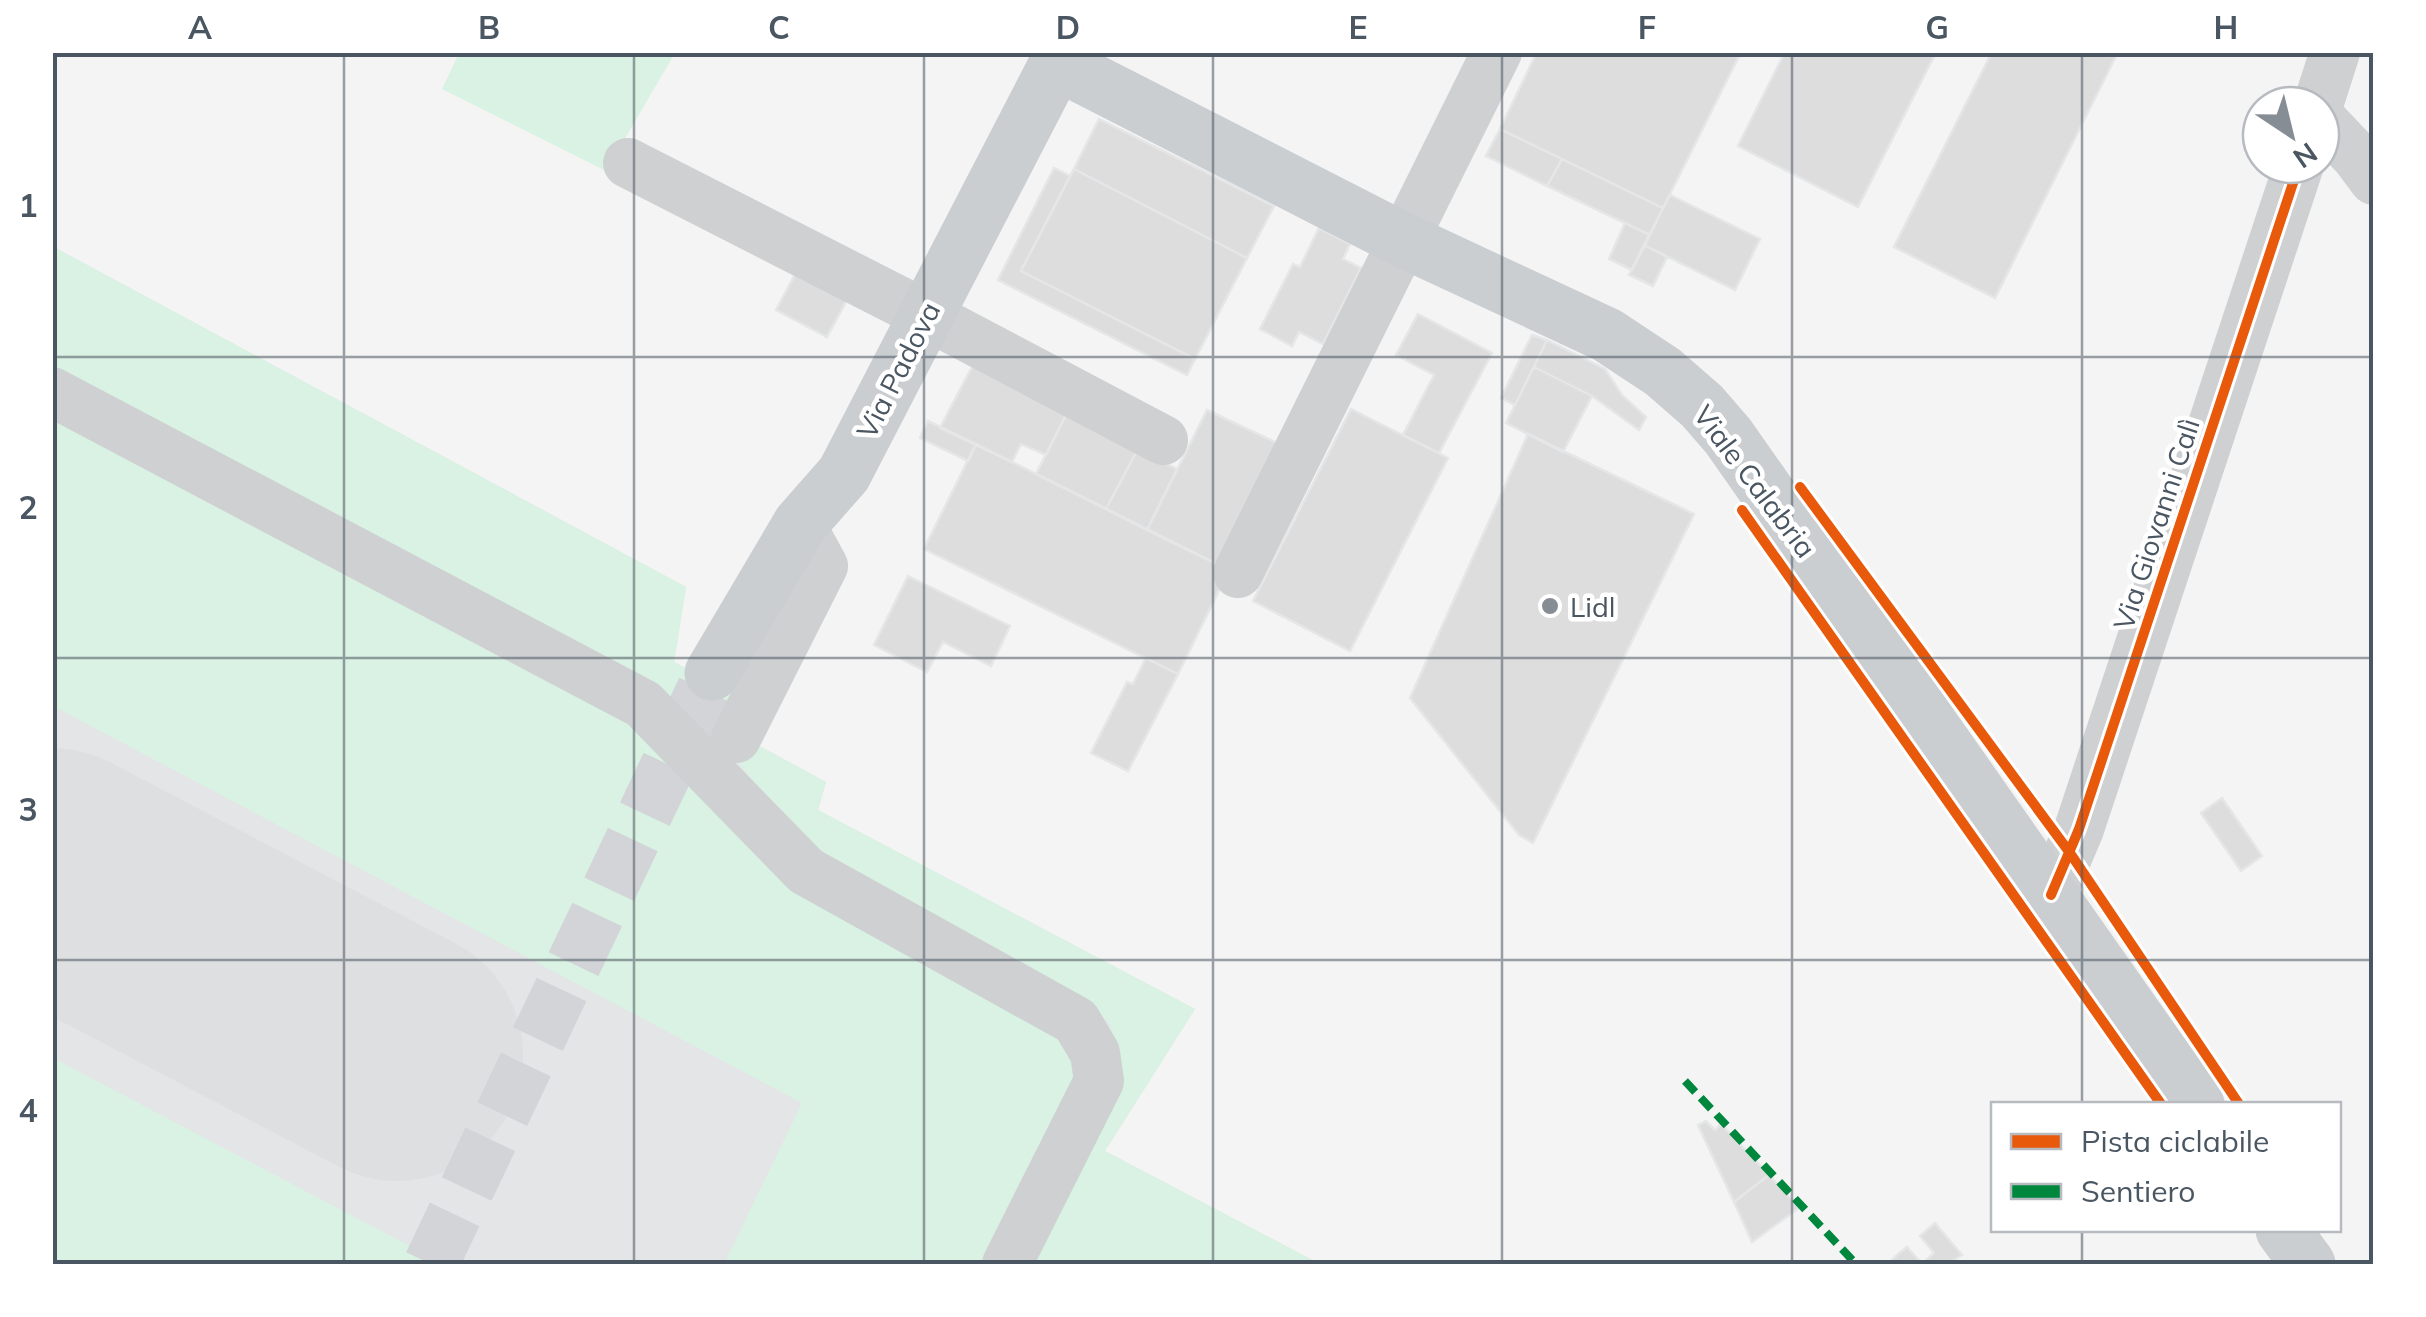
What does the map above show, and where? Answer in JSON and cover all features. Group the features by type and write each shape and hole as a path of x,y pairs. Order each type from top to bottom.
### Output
{"main road":[{"name":"Viale Calabria","path":"1060,58 1403,240 1606,334 1662,372 1702,406 1728,436 2196,1102"},
{"name":"Via Padova","path":"712,673 800,524 844,474 1060,58"},
{"path":"2284,1232 2308,1264"}],"street":[{"path":"1238,574 1497,52"},
{"path":"2324,85 2334,52"},
{"path":"2341,140 2374,180"},
{"path":"628,164 926,314 1163,440"},
{"name":"Via Giovanni Calì","path":"2051,895 2079,830 2292,185"},
{"path":"52,392 643,704 806,871 1076,1021 1095,1053 1100,1081 1008,1264"},
{"path":"736,738 823,566 800,524"}],"shaded area":[{"path":"52,246 686,587 674,662 734,693 719,724 826,782 818,810 1195,1009 1105,1151 1320,1264 53,1264"}],"green space":[{"path":"459,53 675,53 606,171 442,89"},
{"path":"52,246 686,587 674,662 734,693 719,724 826,782 818,810 1195,1009 1105,1151 1320,1264 1021,1264 1119,1059 1109,1023 1081,996 823,858 722,743 655,693 53,370"},
{"path":"52,406 633,716 1066,1033 1080,1067 985,1264 724,1264 802,1103 53,706"},
{"path":"53,1058 444,1264 53,1264"}],"building":[{"path":"1537,52 1740,54 1663,208 1500,129"},
{"path":"1785,52 1936,52 1858,207 1738,146"},
{"path":"1992,52 2109,52 2116,56 1995,298 1894,247"},
{"path":"1099,119 1274,206 1247,258 1074,169"},
{"path":"1500,129 1562,159 1547,186 1486,156"},
{"path":"1562,159 1663,208 1650,235 1547,186"},
{"path":"1054,168 1070,176 1021,271 1195,359 1187,375 998,280"},
{"path":"1074,169 1247,258 1195,359 1021,271"},
{"path":"1670,195 1760,239 1735,290 1644,245"},
{"path":"1625,223 1650,235 1632,270 1609,259"},
{"path":"1319,228 1350,244 1343,259 1361,268 1323,344 1299,332 1292,346 1260,329 1293,264 1300,267"},
{"path":"1644,245 1667,257 1653,286 1629,275"},
{"path":"798,269 849,296 827,337 776,310"},
{"path":"1418,314 1492,353 1439,453 1403,435 1434,375 1396,355"},
{"path":"1532,335 1547,340 1515,405 1501,398"},
{"path":"1547,340 1605,369 1622,395 1646,417 1639,430 1592,396 1534,367"},
{"path":"973,365 1067,413 1046,455 1021,444 1012,462 940,428"},
{"path":"1534,367 1592,396 1563,452 1506,423"},
{"path":"1351,409 1448,458 1350,651 1253,601"},
{"path":"1207,410 1290,449 1229,570 1147,530"},
{"path":"1067,413 1138,449 1106,509 1036,474"},
{"path":"928,421 976,444 968,461 920,438"},
{"name":"Lidl","path":"1528,434 1694,514 1533,843 1519,835 1410,698"},
{"path":"976,444 1229,570 1178,674 924,549"},
{"path":"1138,449 1177,469 1147,530 1106,509"},
{"path":"908,576 1010,626 991,666 943,642 927,672 874,645"},
{"path":"1146,658 1178,674 1128,771 1091,753 1127,682 1133,684"},
{"path":"2222,798 2262,856 2241,871 2201,813"},
{"path":"1706,1121 1715,1130 1721,1124 1769,1175 1734,1202 1698,1125"},
{"path":"1769,1175 1799,1208 1752,1242 1734,1202"},
{"path":"1935,1223 1962,1255 1948,1264 1922,1264 1934,1253 1920,1236"},
{"path":"1907,1247 1922,1264 1888,1264 1897,1255"}],"runway":[{"path":"52,874 397,1055"}],"tunnel":[{"path":"431,1264 712,673"}],"marked path":[{"path":"1685,1081 1856,1264"}],"cycle path":[{"path":"2051,895 2079,829 2292,185"},
{"path":"1800,487 2070,853 2238,1102"},
{"path":"1742,510 2160,1102"}],"place":[{"name":"Lidl","path":"1550,606"}]}
